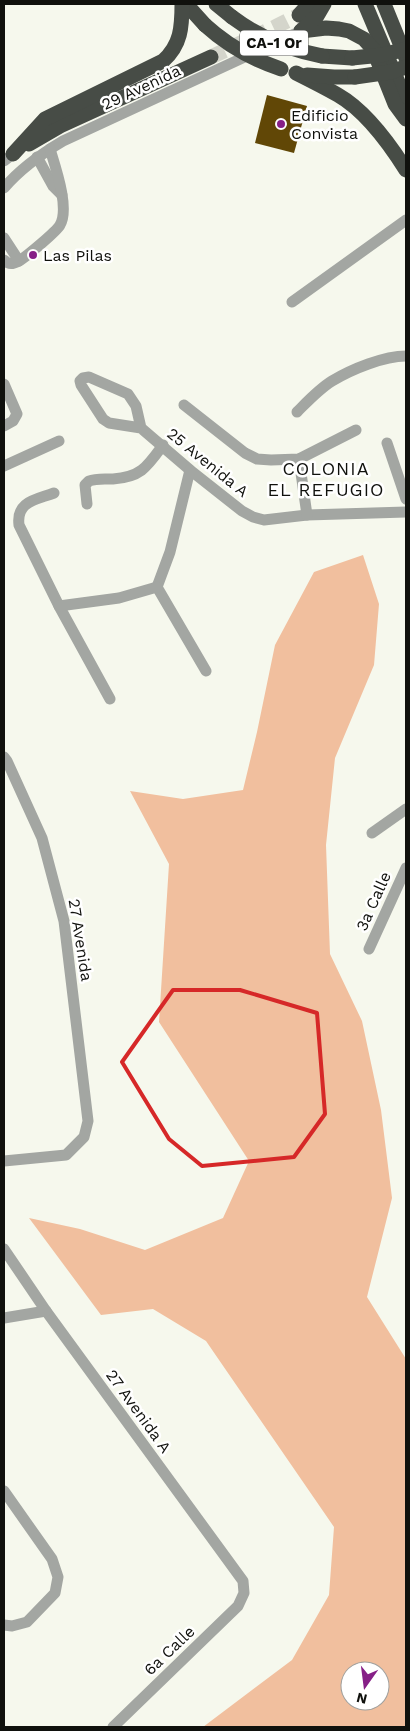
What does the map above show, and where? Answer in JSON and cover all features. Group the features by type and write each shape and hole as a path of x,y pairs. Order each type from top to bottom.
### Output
{"highway":[{"name":"CA-1 Or","path":"184,4 218,37 248,56 293,72 313,76 355,77 381,74 406,68"},
{"path":"9,158 45,119 163,61 177,45 182,32 184,4"},
{"name":"CA-1 Or","path":"216,4 259,35 306,53 352,58 382,55 406,49"},
{"path":"301,31 317,16 324,4"},
{"path":"365,4 406,101"},
{"path":"384,4 406,58"},
{"path":"301,31 326,28 339,29 349,31 364,38 372,49 395,104 406,119"},
{"path":"9,158 60,126 210,57"},
{"path":"293,72 339,95 358,110 386,142 406,170"}],"street":[{"name":"29 Avenida","path":"4,188 18,171 63,141 301,31"},
{"path":"4,260 7,263 13,264 19,261 60,225 63,207 62,195 50,149"},
{"path":"37,158 53,186 62,195"},
{"path":"292,302 406,220"},
{"path":"4,238 19,261"},
{"path":"297,412 321,389 344,374 382,360 406,356"},
{"path":"89,376 128,394 136,406 141,428 109,422 103,419 80,385 80,381 89,376"},
{"path":"4,384 17,414 13,421 4,426"},
{"path":"184,405 245,453 257,459 298,459 356,430"},
{"name":"25 Avenida A","path":"141,428 190,470 242,511 253,517 264,520 307,515 406,512"},
{"path":"4,466 59,441"},
{"path":"387,443 406,499"},
{"path":"86,504 85,486 89,480 127,478 138,474 153,460 163,445"},
{"path":"298,459 307,515"},
{"path":"157,587 170,552 190,470"},
{"path":"54,493 25,504 19,514 19,525 59,606 110,699"},
{"path":"59,606 119,598 157,587"},
{"path":"157,587 206,671"},
{"name":"27 Avenida","path":"4,757 42,838 64,921 88,1121 84,1137 66,1154 4,1161"},
{"path":"372,833 406,809"},
{"name":"3a Calle","path":"369,949 406,868"},
{"name":"27 Avenida A","path":"4,1249 46,1311 243,1581 244,1593"},
{"path":"4,1318 46,1311"},
{"path":"4,1491 52,1559 58,1577 55,1592 27,1622 12,1626 4,1625"},
{"name":"6a Calle","path":"113,1727 238,1606 244,1593"}],"highlighted area":[{"path":"173,990 240,990 317,1013 325,1114 294,1157 202,1166 169,1139 122,1062"}],"shaded area":[{"path":"363,555 379,604 374,665 335,758 326,845 330,954 362,1021 381,1110 392,1198 367,1297 406,1359 406,1727 203,1727 292,1660 329,1595 334,1527 206,1341 153,1309 101,1315 29,1218 80,1229 145,1250 223,1218 249,1161 159,1022 169,864 130,791 183,799 243,790 275,645 314,572"}],"building":[{"name":"Edificio Convista","path":"267,95 307,106 294,153 255,143"}],"tunnel":[{"path":"211,57 299,15"}],"place":[{"name":"Edificio Convista","path":"281,124"},
{"name":"Las Pilas","path":"33,255"}],"district":[{"name":"COLONIA EL REFUGIO","path":"326,479"}]}
